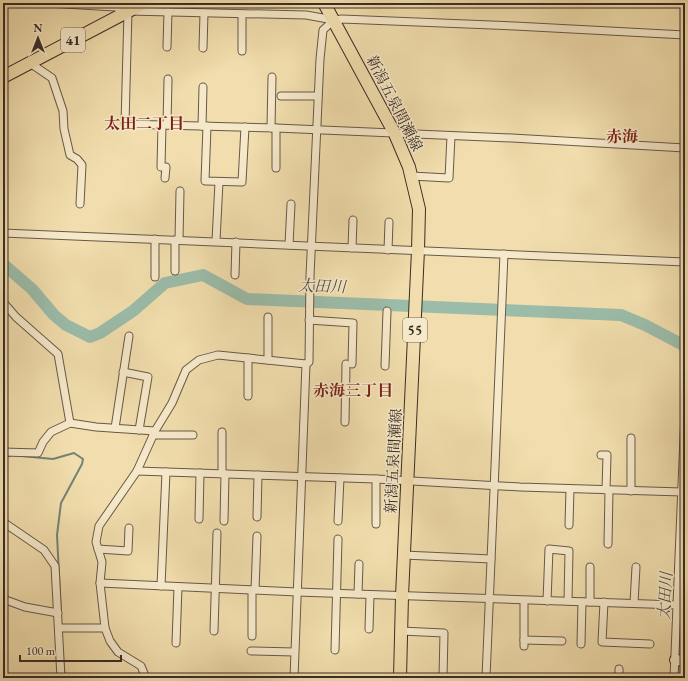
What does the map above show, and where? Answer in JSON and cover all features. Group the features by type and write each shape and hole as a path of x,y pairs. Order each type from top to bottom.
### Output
{"main road":[{"name":"41","path":"3,77 144,3"},
{"name":"新潟五泉間瀬線","path":"324,3 395,134 409,167 419,209 402,596 400,678"}],"street":[{"path":"48,3 115,6 128,11 306,15 334,20 342,19 507,26 685,35"},
{"path":"128,11 125,124 274,128 512,138 685,148"},
{"path":"167,47 168,12"},
{"path":"203,48 204,13"},
{"path":"242,14 242,51"},
{"path":"297,678 294,678 296,592 306,364 309,362 309,320 318,96 323,30 334,20"},
{"path":"30,63 52,78 63,111 64,128 70,154 82,165 80,204"},
{"path":"272,77 276,168"},
{"path":"165,178 166,167 161,167 168,79"},
{"path":"204,87 205,181 242,182 245,127"},
{"path":"282,96 318,96"},
{"path":"411,176 449,178 451,136"},
{"path":"216,241 219,182"},
{"path":"175,271 180,191"},
{"path":"289,245 290,204"},
{"path":"352,220 352,248"},
{"path":"388,250 389,222"},
{"path":"3,233 685,262"},
{"path":"155,239 155,277"},
{"path":"235,275 236,242"},
{"path":"486,678 504,254"},
{"path":"3,302 16,317 58,354 70,423"},
{"path":"385,366 387,311"},
{"path":"268,317 268,360"},
{"path":"309,320 353,323 345,422"},
{"path":"115,428 129,336"},
{"path":"146,678 141,666 118,652 110,641 105,628 100,583 102,562 96,542 99,526 137,471 154,433 172,403 186,370 199,360 218,355 306,364"},
{"path":"248,358 248,396"},
{"path":"123,372 148,377 139,430"},
{"path":"674,678 679,661 677,605 683,496 685,412"},
{"path":"3,452 38,453 50,432 70,423 96,427 139,430 154,433 194,435"},
{"path":"222,432 224,521"},
{"path":"631,438 631,491"},
{"path":"601,455 607,455 608,544"},
{"path":"137,471 376,479 631,491 683,496"},
{"path":"161,586 166,472"},
{"path":"199,519 200,473"},
{"path":"257,517 258,475"},
{"path":"338,521 340,478"},
{"path":"376,479 376,524"},
{"path":"569,525 570,489"},
{"path":"3,522 44,550 55,566 61,678"},
{"path":"98,549 128,551 129,528"},
{"path":"214,631 217,533"},
{"path":"252,636 257,536"},
{"path":"335,650 338,539"},
{"path":"547,601 549,549 569,551 568,601"},
{"path":"404,555 491,559"},
{"path":"358,594 359,564"},
{"path":"581,644 590,567"},
{"path":"634,603 636,567"},
{"path":"100,583 337,594 677,605"},
{"path":"176,643 178,587"},
{"path":"369,629 370,595"},
{"path":"3,599 26,607 58,613"},
{"path":"524,601 524,643 562,641"},
{"path":"604,602 602,642 650,644"},
{"path":"59,628 105,628"},
{"path":"401,631 444,633 443,678"},
{"path":"250,651 294,652"},
{"path":"619,669 619,678"}],"waterway":[{"name":"太田川","path":"3,264 32,289 54,315 66,325 90,337 100,333 133,311 165,283 203,275 247,299 621,315 645,325 685,346"},
{"path":"22,456 53,459 74,453 83,459 82,464 61,503 57,535 61,613"},
{"path":"3,457 10,456"},
{"name":"太田川","path":"678,678 685,515"},
{"path":"63,659 65,678"}],"district":[{"name":"太田二丁目","path":"144,123"},
{"name":"赤海","path":"622,136"},
{"name":"赤海三丁目","path":"353,390"}]}
